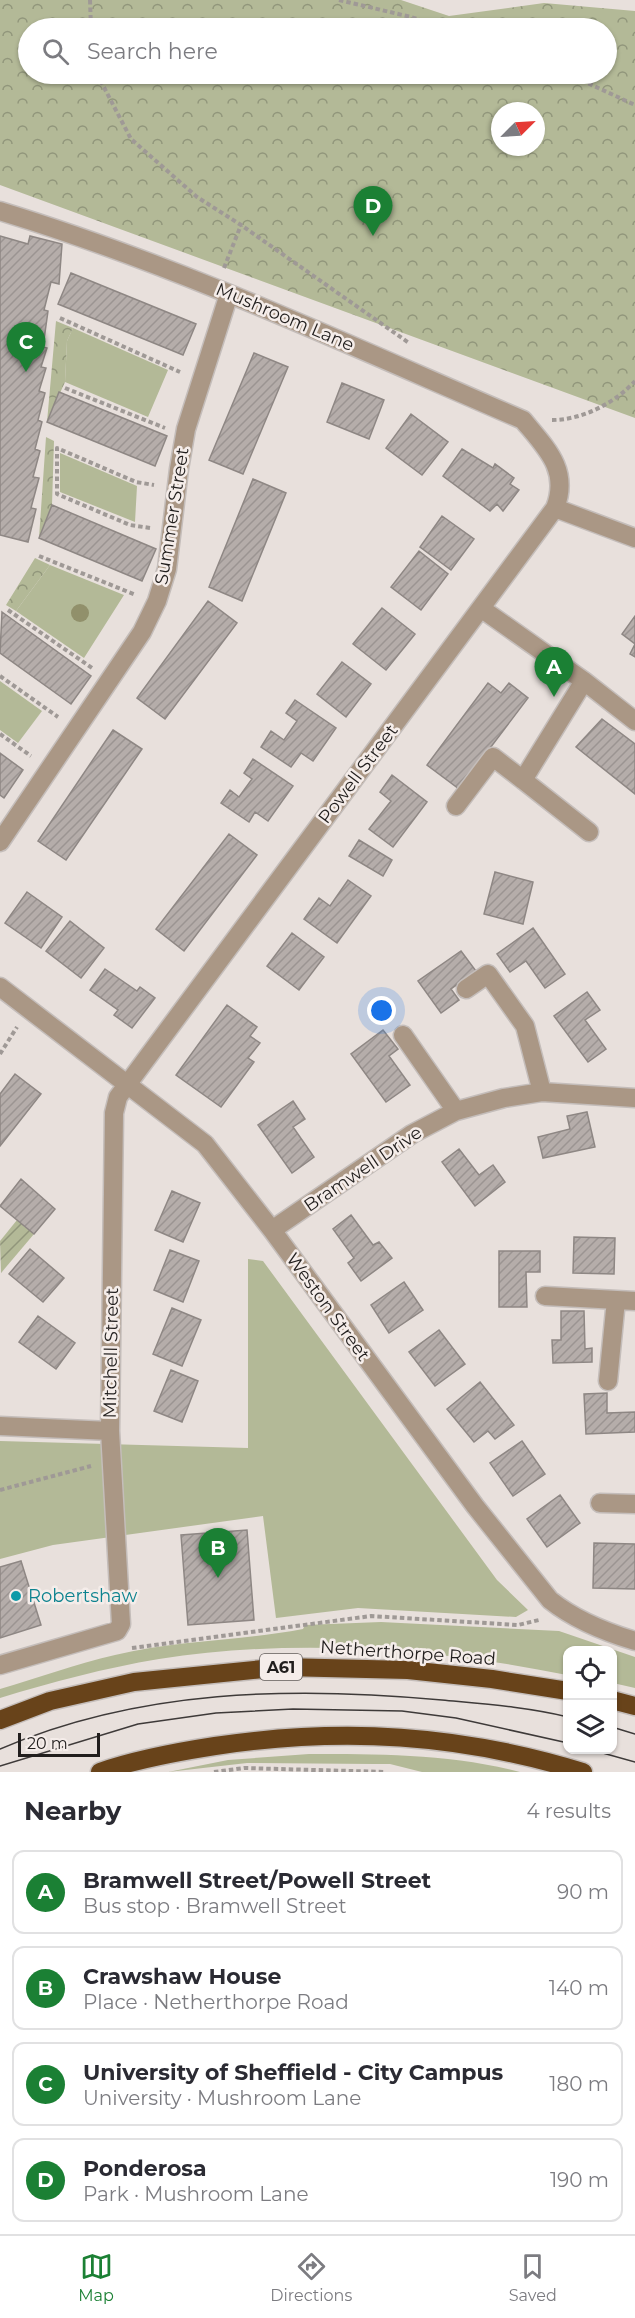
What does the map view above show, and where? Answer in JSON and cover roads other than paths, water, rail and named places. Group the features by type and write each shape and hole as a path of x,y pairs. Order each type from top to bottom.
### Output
{"highway":[{"name":"Netherthorpe Road","path":"0,1720 50,1701 134,1682 283,1667 408,1670 492,1679 563,1690"},
{"path":"617,1701 635,1706"},
{"path":"100,1772 166,1754 311,1735 433,1739 494,1749 583,1772"}],"street":[{"name":"Mushroom Lane","path":"0,211 64,231 211,285 523,420 551,456"},
{"name":"Summer Street","path":"0,842 142,632 156,603 167,569 185,436 229,294"},
{"name":"Powell Street","path":"125,1084 482,609 555,508 561,493 561,475 551,456"},
{"path":"555,508 635,538"},
{"path":"482,609 584,681 635,721"},
{"path":"522,780 584,681"},
{"path":"456,806 493,757 589,832"},
{"path":"466,989 488,974 525,1026 542,1092"},
{"name":"Weston Street","path":"0,987 205,1144 272,1230 509,1551 550,1600 565,1612 612,1634 635,1641"},
{"path":"402,1035 456,1111"},
{"name":"Mitchell Street","path":"0,1665 117,1631 121,1624 110,1431 114,1113 118,1097 125,1084"},
{"name":"Bramwell Drive","path":"272,1230 412,1134 456,1111 504,1098 542,1092 635,1098"},
{"path":"546,1296 635,1301"},
{"path":"608,1381 616,1300"},
{"path":"0,1426 110,1431"},
{"path":"600,1503 635,1504"}],"tram line":[{"path":"0,1749 53,1729 107,1714 162,1703 217,1697 330,1693 386,1696 490,1704 563,1716"},
{"path":"0,1766 138,1724 216,1713 293,1709 402,1711 456,1718 563,1742"},
{"path":"617,1729 635,1734"},
{"path":"606,1754 635,1762"}],"place":[{"name":"Ponderosa","path":"373,236"},
{"name":"University of Sheffield - City Campus","path":"26,372"},
{"name":"Bramwell Street/Powell Street","path":"554,697"},
{"name":"Crawshaw House","path":"218,1578"},
{"name":"Robertshaw","path":"16,1596"}]}
